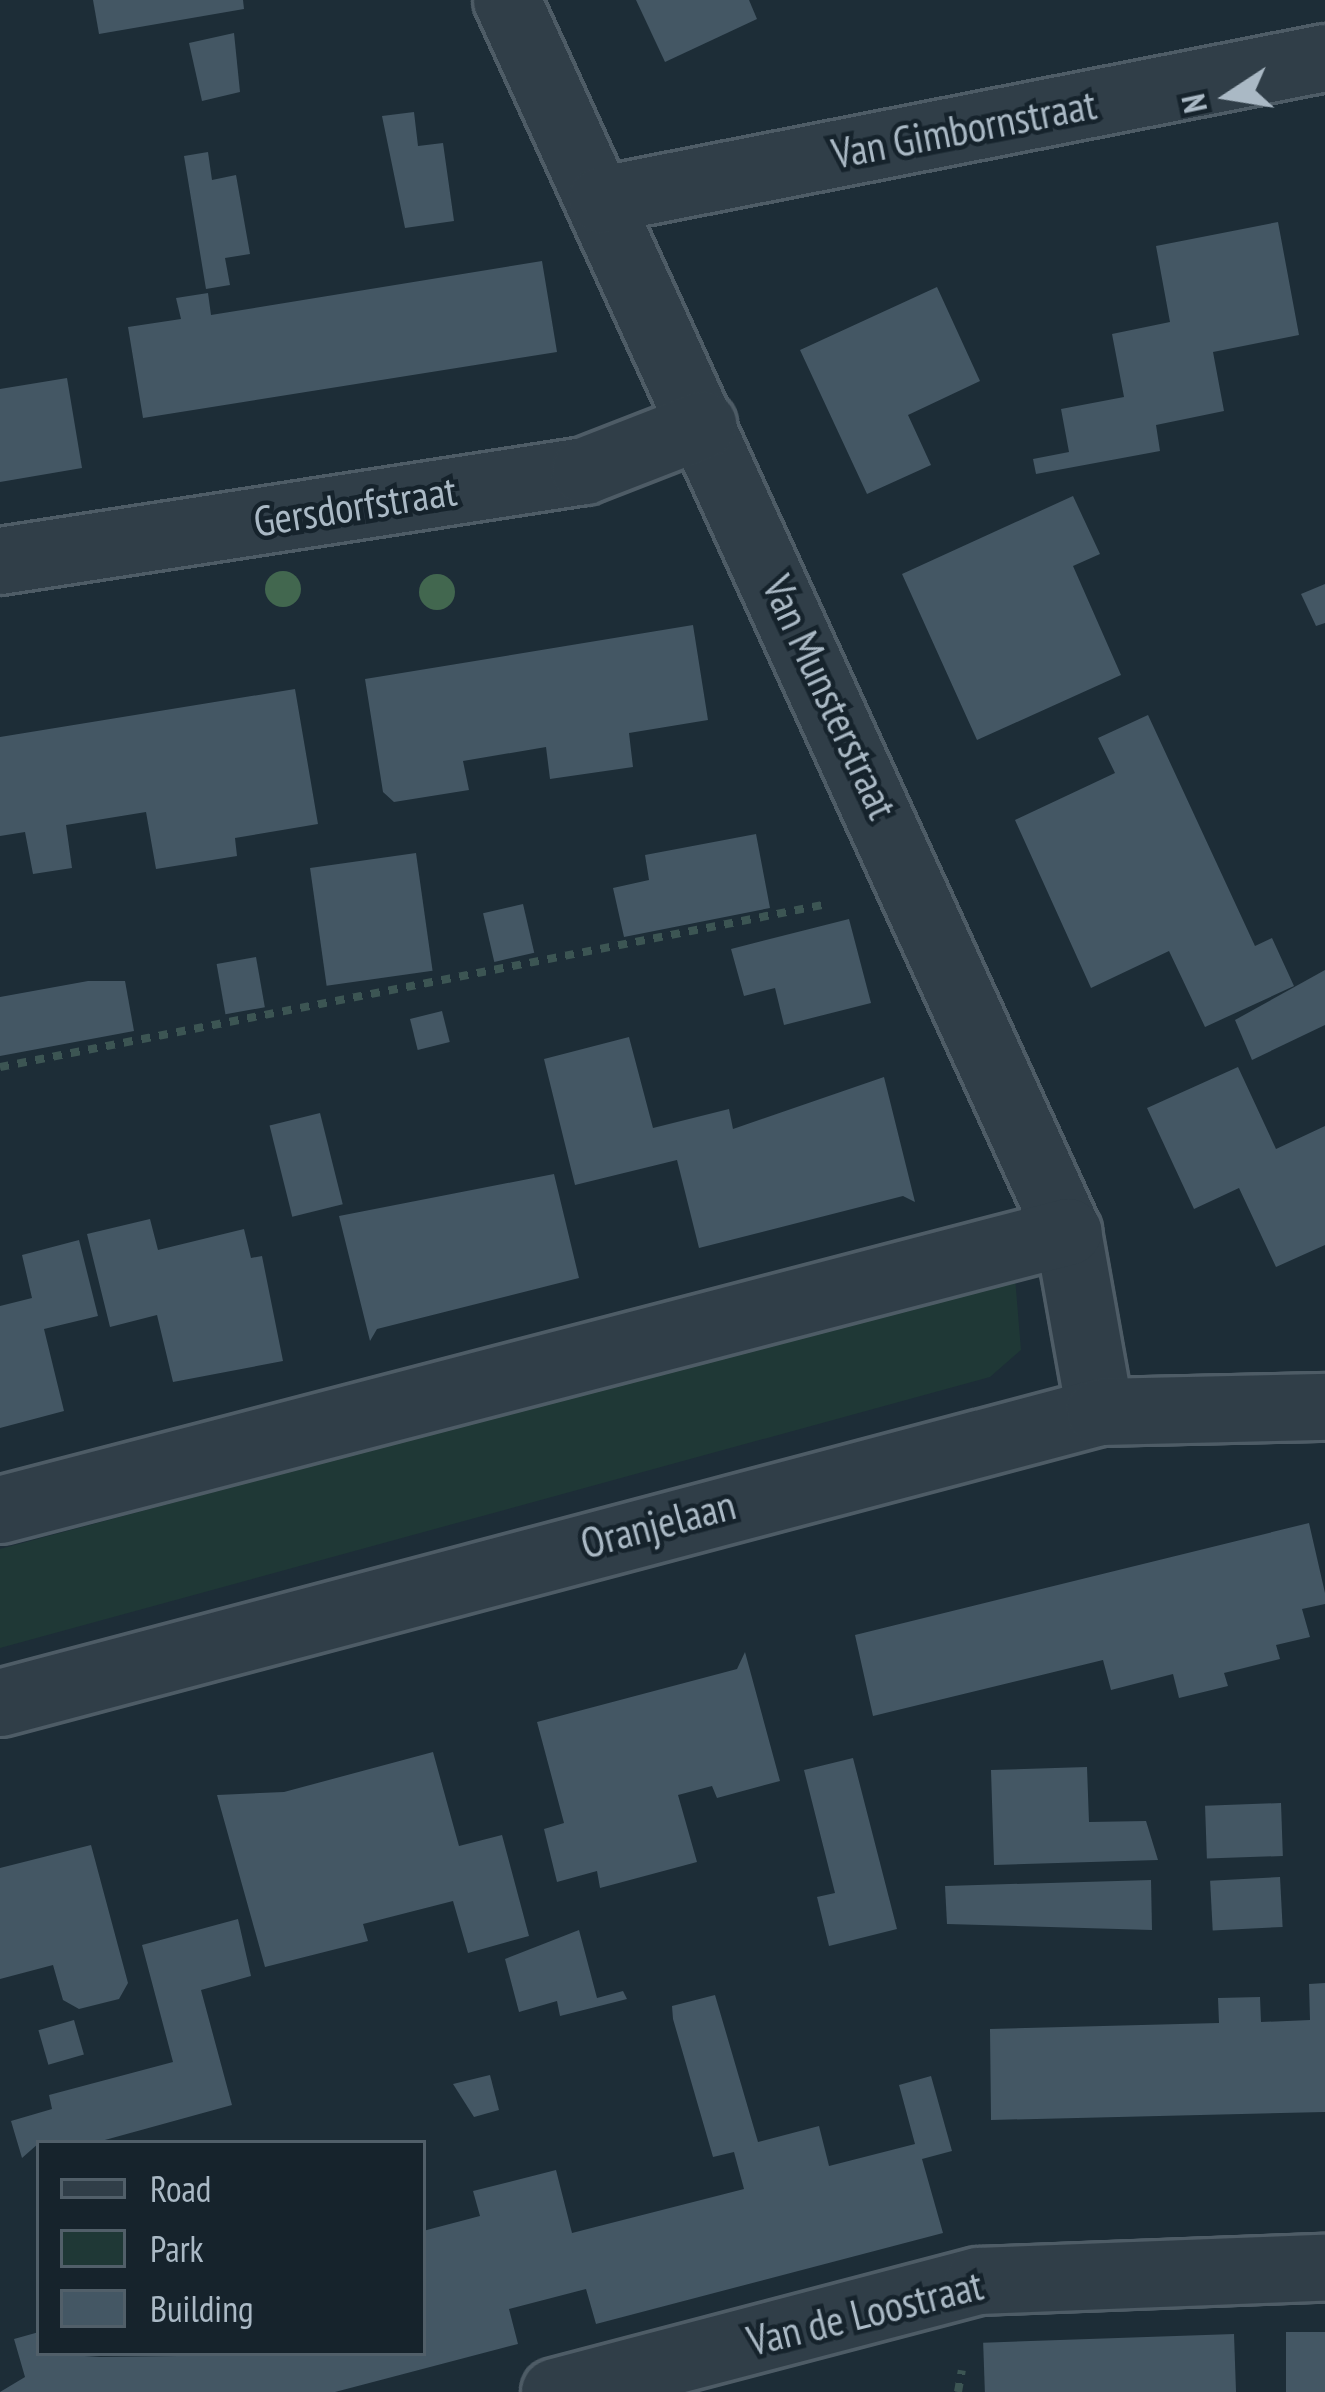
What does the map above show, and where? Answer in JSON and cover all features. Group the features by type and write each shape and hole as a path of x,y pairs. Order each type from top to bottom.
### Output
{"street":[{"name":"Van Munsterstraat","path":"507,0 918,886 1068,1232 1100,1412"},
{"name":"Van Gimbornstraat","path":"602,200 1325,58"},
{"name":"Gersdorfstraat","path":"0,561 585,471 703,424"},
{"path":"0,1510 1068,1232"},
{"name":"Oranjelaan","path":"0,1702 1100,1412 1325,1407"},
{"name":"Van de Loostraat","path":"555,2392 980,2281 1325,2268"}],"path":[{"path":"0,1067 918,886"}],"green space":[{"path":"1015,1277 1021,1350 990,1377 0,1648 0,1549"}],"building":[{"path":"93,0 243,0 244,9 99,34"},
{"path":"636,0 749,0 757,19 665,62"},
{"path":"234,33 240,92 202,101 189,43"},
{"path":"414,112 418,146 443,143 454,221 405,228 382,116"},
{"path":"208,152 212,180 236,175 250,254 225,258 230,285 206,289 184,156"},
{"path":"1278,222 1299,335 1213,352 1224,411 1156,425 1160,451 1036,474 1033,459 1069,452 1061,409 1124,397 1112,334 1170,322 1156,246"},
{"path":"542,261 557,352 143,418 128,327 181,319 176,298 208,293 211,315"},
{"path":"937,287 980,381 908,415 931,465 867,494 800,350"},
{"path":"67,378 82,468 0,482 0,389"},
{"path":"1073,496 1100,554 1073,566 1121,675 977,740 902,574"},
{"path":"1325,584 1325,623 1316,626 1301,594"},
{"path":"693,625 708,720 629,733 633,767 550,779 546,747 463,761 469,790 394,802 383,792 365,679"},
{"path":"295,689 318,824 235,838 237,856 156,869 146,812 66,825 72,868 33,874 25,832 0,836 0,737"},
{"path":"1148,715 1255,946 1272,938 1294,986 1205,1027 1169,951 1091,988 1015,820 1115,773 1098,738"},
{"path":"756,834 770,908 624,937 613,888 649,880 645,855"},
{"path":"416,853 433,971 327,986 310,868"},
{"path":"523,904 534,953 494,962 483,913"},
{"path":"849,919 871,1003 784,1025 775,988 744,996 731,949"},
{"path":"256,957 265,1007 225,1014 217,964"},
{"path":"1325,970 1325,1025 1252,1060 1235,1020"},
{"path":"88,981 125,981 134,1031 0,1056 0,997"},
{"path":"442,1011 450,1042 418,1050 410,1019"},
{"path":"629,1037 653,1128 729,1109 733,1129 884,1077 915,1202 903,1196 699,1248 677,1160 575,1185 544,1059"},
{"path":"1238,1067 1276,1149 1325,1126 1325,1245 1276,1267 1239,1188 1194,1209 1147,1108"},
{"path":"320,1113 343,1204 292,1217 270,1126"},
{"path":"554,1174 579,1278 377,1329 370,1341 339,1216"},
{"path":"150,1219 158,1250 244,1229 251,1258 262,1256 283,1361 173,1382 157,1315 110,1327 87,1234"},
{"path":"79,1240 98,1316 44,1329 64,1411 0,1428 0,1306 32,1298 22,1255"},
{"path":"1309,1523 1325,1593 1325,1604 1302,1609 1310,1637 1276,1645 1280,1659 1224,1673 1228,1686 1179,1698 1173,1674 1111,1690 1103,1660 873,1716 855,1635"},
{"path":"745,1652 780,1781 717,1798 712,1786 678,1795 697,1862 600,1888 597,1871 557,1882 544,1829 564,1823 537,1722 737,1669"},
{"path":"433,1752 459,1846 502,1835 529,1936 468,1953 453,1901 363,1924 368,1941 265,1967 217,1795 284,1792"},
{"path":"853,1758 897,1929 829,1946 817,1897 835,1893 804,1770"},
{"path":"1087,1767 1089,1822 1146,1821 1158,1860 994,1865 991,1770"},
{"path":"1281,1803 1283,1856 1207,1859 1205,1806"},
{"path":"91,1845 128,1983 119,1999 79,2009 63,2000 53,1965 0,1979 0,1868"},
{"path":"1280,1877 1283,1927 1213,1931 1210,1881"},
{"path":"1151,1880 1152,1930 947,1924 945,1886"},
{"path":"238,1919 251,1976 201,1990 232,2105 105,2140 36,2140 22,2158 11,2121 52,2109 49,2095 173,2062 142,1945"},
{"path":"579,1930 597,1998 623,1991 627,1999 560,2016 557,2001 519,2012 505,1959"},
{"path":"1325,1983 1325,2112 991,2120 990,2029 1219,2023 1218,1998 1260,1997 1261,2022 1310,2020 1309,1984"},
{"path":"715,1995 758,2142 819,2126 829,2166 915,2144 899,2085 931,2076 952,2151 922,2159 943,2233 596,2324 586,2289 509,2309 518,2344 335,2392 0,2392 25,2377 14,2339 36,2333 36,2356 426,2356 426,2230 480,2216 473,2191 556,2170 572,2233 744,2189 734,2152 713,2157 672,2006"},
{"path":"74,2020 84,2055 48,2065 38,2030"},
{"path":"490,2075 499,2110 474,2117 453,2084"},
{"path":"1286,2332 1325,2332 1325,2392 1286,2392"},
{"path":"1234,2334 1236,2392 985,2392 983,2343"}]}
